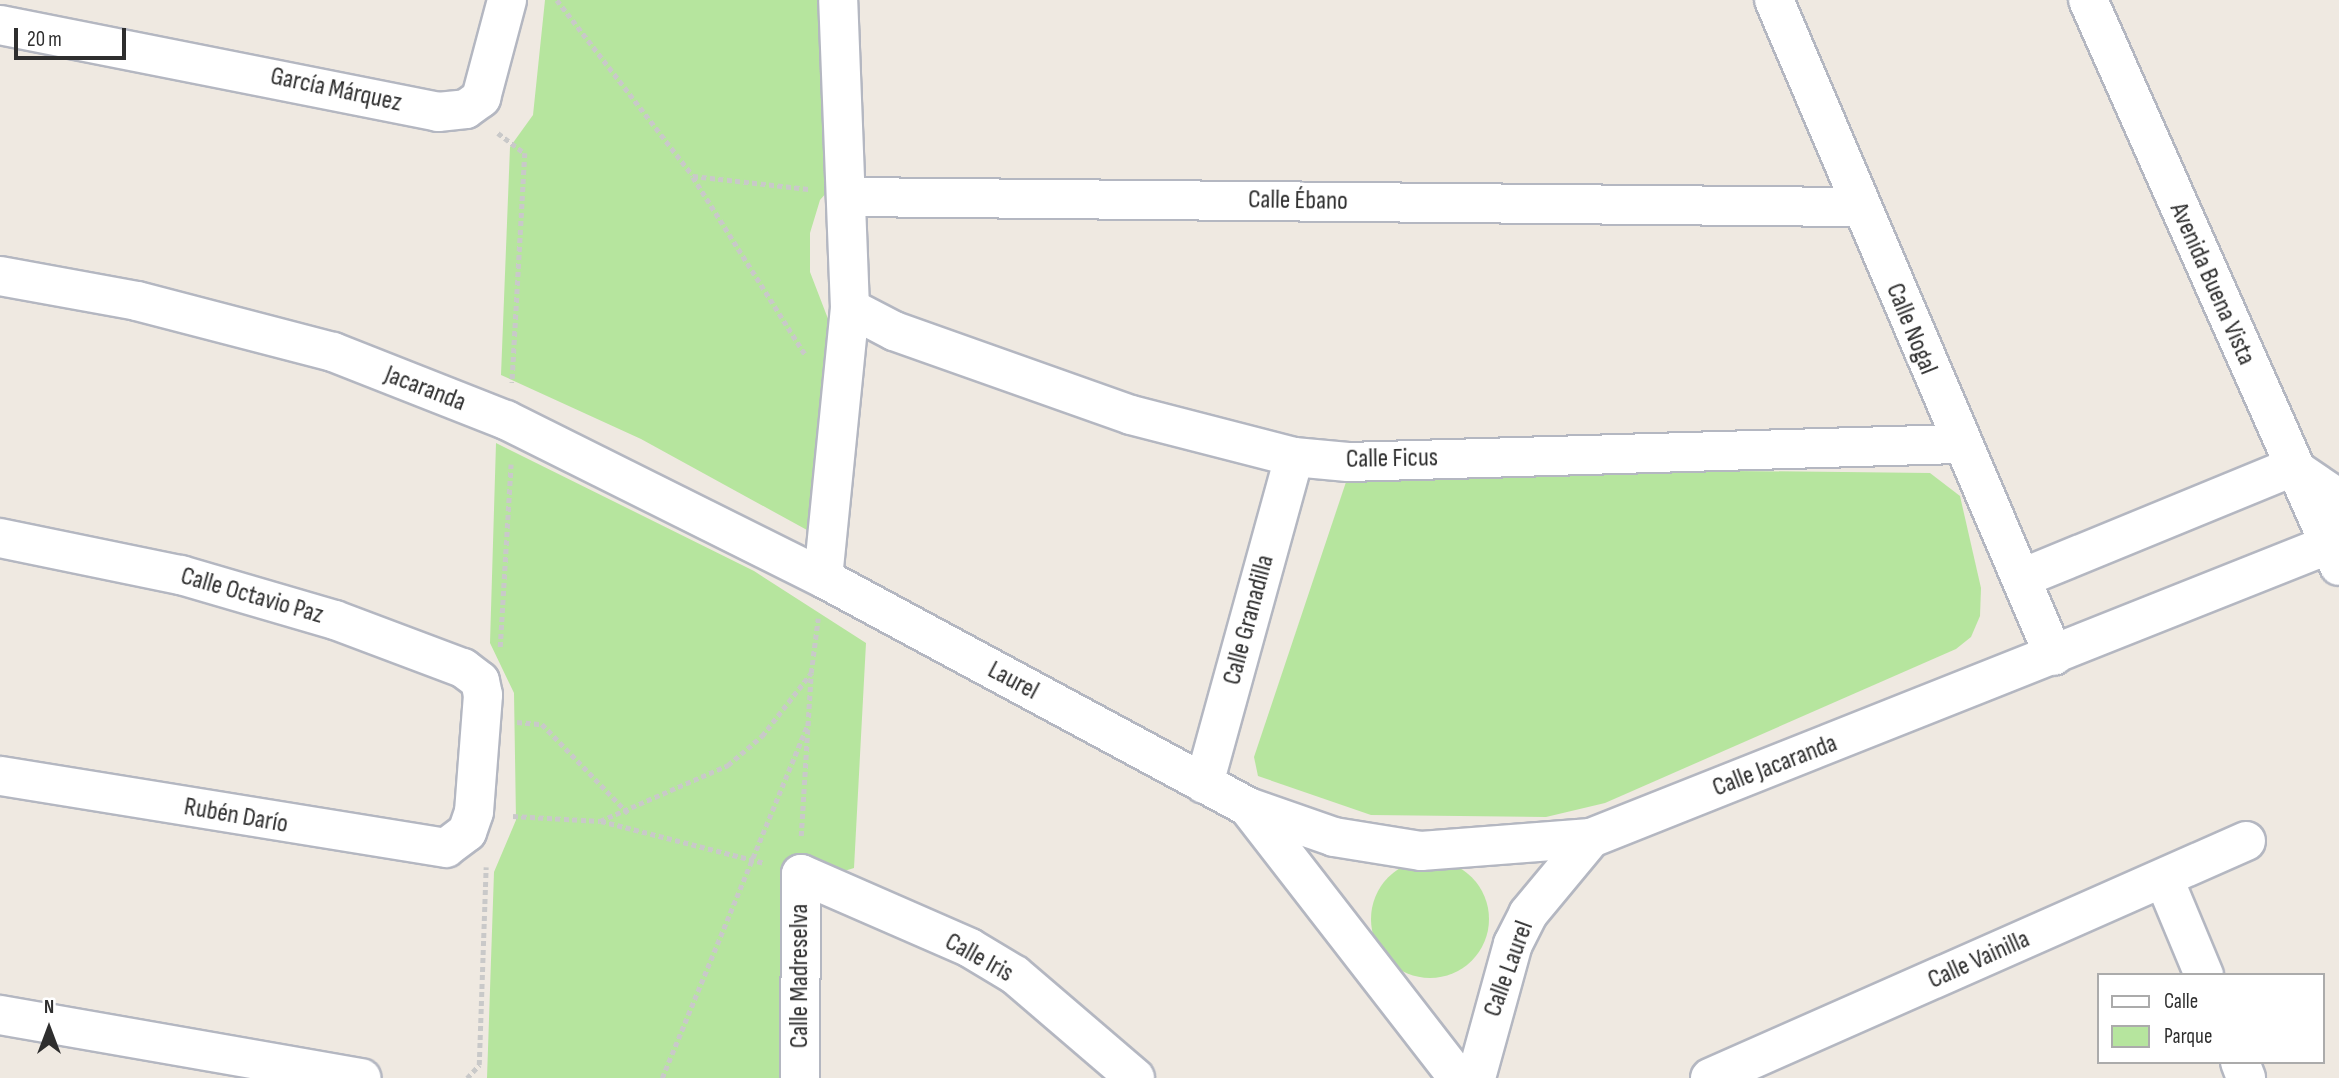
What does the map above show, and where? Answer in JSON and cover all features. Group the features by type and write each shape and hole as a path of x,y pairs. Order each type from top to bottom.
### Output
{"street":[{"path":"466,109 481,98 493,74 507,0"},
{"path":"822,578 836,415 850,308 838,0"},
{"name":"Calle Nogal","path":"1774,0 1958,444 2022,578 2054,656"},
{"name":"Avenida Buena Vista","path":"2088,0 2292,467 2334,555"},
{"name":"García Márquez","path":"0,25 438,111 466,109"},
{"name":"Calle Ébano","path":"847,197 1861,207"},
{"name":"Jacaranda","path":"0,276 137,301 333,352 506,421 822,578"},
{"name":"Calle Ficus","path":"850,308 894,331 1131,415 1294,457 1348,462 1958,444"},
{"name":"Calle Granadilla","path":"1204,784 1294,457"},
{"path":"2022,578 2292,467 2339,499"},
{"name":"Calle Octavio Paz","path":"0,538 181,575 335,620 463,668 481,699"},
{"name":"Calle Jacaranda","path":"1204,784 1248,807 1334,837 1421,851 1591,838 2054,656 2334,555"},
{"name":"Laurel","path":"822,578 1204,784"},
{"path":"466,829 481,699"},
{"name":"Rubén Darío","path":"0,775 431,849 466,829"},
{"path":"1248,807 1458,1078"},
{"name":"Calle Laurel","path":"1476,1078 1513,944 1528,914 1591,838"},
{"name":"Calle Vainilla","path":"1710,1078 2246,841"},
{"name":"Calle Madreselva","path":"800,1078 801,874"},
{"name":"Calle Iris","path":"801,874 970,948 1014,975 1135,1078"},
{"path":"2164,879 2203,973"},
{"path":"0,1015 362,1078"}],"path":[{"path":"557,0 693,176 767,288 836,415"},
{"path":"466,109 525,153 516,362 506,421 511,462 503,641 481,699 542,724 628,814"},
{"path":"693,176 788,183 847,197"},
{"path":"600,821 747,857 801,874 811,673 822,578"},
{"path":"467,1078 479,1065 486,861 466,829 600,821 628,814 748,750 811,673"},
{"path":"662,1078 747,857 810,719"}],"green space":[{"path":"545,0 854,0 835,183 820,200 810,233 810,272 835,337 807,530 641,439 501,375 510,147 533,115"},
{"path":"496,443 754,571 866,643 854,868 828,876 812,920 798,1078 487,1078 494,872 516,820 514,693 490,643"},
{"path":"1373,467 1930,473 1960,496 1981,588 1980,616 1971,637 1956,649 1605,803 1546,817 1371,815 1258,776 1254,757 1346,482"},
{"path":"1430,860 1452,865 1472,877 1484,897 1489,919 1484,941 1472,961 1452,973 1430,978 1408,973 1388,961 1376,941 1371,919 1376,897 1388,877 1408,865"}]}
